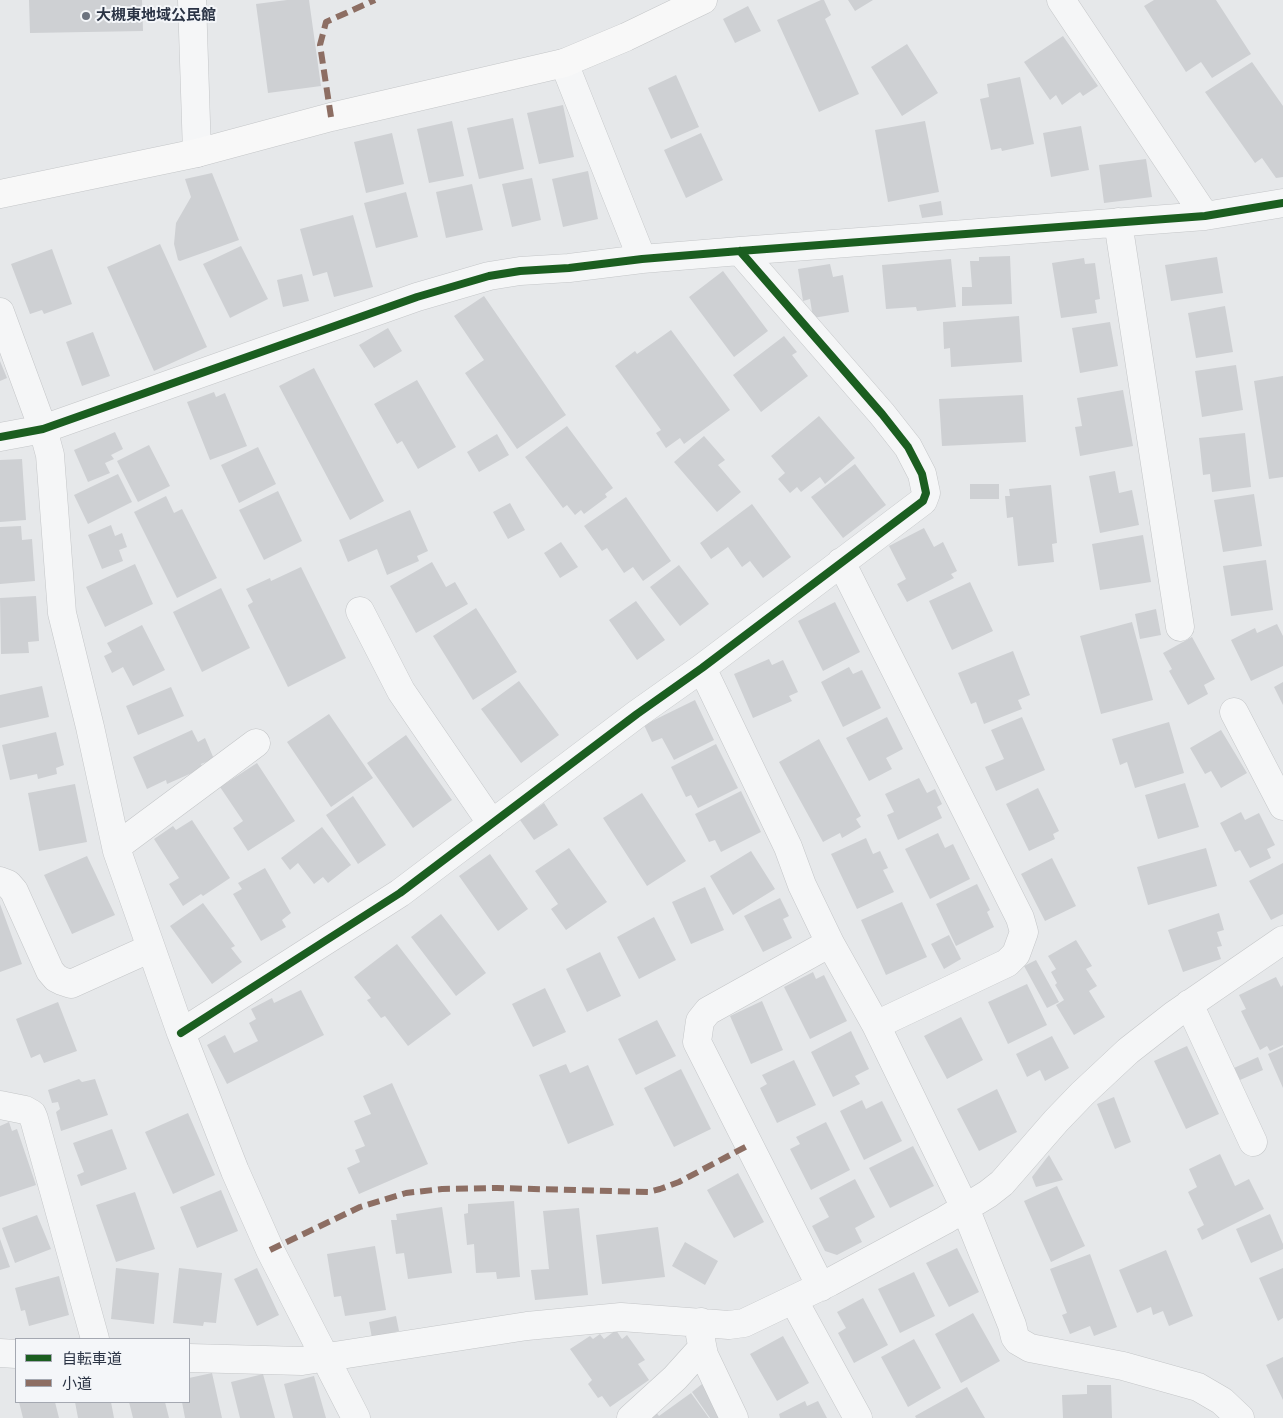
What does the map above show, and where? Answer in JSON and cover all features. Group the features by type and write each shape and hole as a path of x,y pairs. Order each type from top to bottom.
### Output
{"street":[{"path":"192,0 198,153"},
{"path":"0,194 198,153 331,116 564,63 644,29 703,0"},
{"path":"1061,0 1205,216"},
{"path":"564,63 642,259"},
{"path":"0,437 43,429 417,297 489,276 520,271 568,268 642,259 1205,216 1283,202"},
{"path":"1118,222 1180,627"},
{"path":"181,1033 400,893 637,714 702,668 923,500 926,493 922,474 908,447 882,414 740,251"},
{"path":"0,312 43,429 50,455 62,613 90,727 116,847 181,1033 235,1171 270,1250 356,1418"},
{"path":"841,562 1020,918 1024,932 1016,954 1007,963 876,1025"},
{"path":"360,611 401,691 492,824"},
{"path":"702,668 788,847 802,885 830,943 876,1025 965,1208 1012,1325 1014,1337 1030,1348 1123,1366 1198,1387 1222,1401 1240,1418"},
{"path":"1234,712 1283,806"},
{"path":"116,847 256,743"},
{"path":"0,881 8,884 14,891 50,971 56,978 62,981 71,984 151,948"},
{"path":"190,1358 302,1361 527,1326 621,1317 702,1335 729,1325 744,1323 821,1287 965,1208 1002,1183 1056,1121 1128,1051 1189,1004 1283,940"},
{"path":"821,1287 697,1042 700,1021 708,1011 830,943"},
{"path":"1189,1004 1253,1142"},
{"path":"0,1105 25,1110 32,1114 95,1338"},
{"path":"794,1301 858,1418"},
{"path":"631,1418 675,1378 702,1335"},
{"path":"702,1335 734,1418"},
{"path":"0,1353 15,1354"}],"building":[{"name":"大槻東地域公民館","path":"29,0 142,0 143,31 30,33"},
{"path":"287,0 309,0 321,86 268,93 256,4"},
{"path":"824,0 831,15 825,19 859,94 819,112 777,20"},
{"path":"848,0 873,0 855,11"},
{"path":"1154,0 1216,0 1251,54 1212,78 1201,62 1186,72 1144,6"},
{"path":"748,6 761,31 735,43 723,19"},
{"path":"1063,36 1098,86 1083,96 1080,92 1062,105 1056,95 1050,100 1024,62"},
{"path":"907,44 938,93 902,116 871,67"},
{"path":"1252,62 1283,106 1283,177 1276,178 1262,158 1255,163 1205,92"},
{"path":"676,75 699,127 671,139 648,88"},
{"path":"1020,77 1034,144 1002,151 1001,148 991,150 980,99 989,97 987,84"},
{"path":"563,105 574,157 539,164 527,113"},
{"path":"513,118 524,169 479,179 467,128"},
{"path":"452,121 464,176 429,183 417,129"},
{"path":"925,121 939,192 888,202 875,130"},
{"path":"1081,126 1089,170 1051,177 1043,133"},
{"path":"392,133 404,184 366,193 354,142"},
{"path":"701,133 723,180 686,198 664,150"},
{"path":"1146,159 1152,197 1104,203 1099,165"},
{"path":"588,171 598,219 563,227 552,179"},
{"path":"212,173 239,240 180,261 178,260 174,244 176,223 191,197 185,179"},
{"path":"532,178 541,220 512,227 502,184"},
{"path":"472,184 483,230 446,238 436,192"},
{"path":"406,192 418,237 376,248 364,203"},
{"path":"941,201 943,215 922,218 919,205"},
{"path":"353,215 373,287 334,297 327,272 313,276 300,229"},
{"path":"160,244 207,347 154,371 107,267"},
{"path":"241,246 268,299 230,318 203,264"},
{"path":"52,249 72,304 44,314 42,310 30,314 11,264"},
{"path":"1010,256 1012,304 962,306 962,287 972,287 970,261 979,261 979,257"},
{"path":"1217,257 1223,293 1171,301 1165,265"},
{"path":"1084,258 1085,264 1095,263 1100,299 1095,300 1097,313 1061,318 1052,263"},
{"path":"951,259 956,307 917,311 916,307 886,309 882,265"},
{"path":"830,264 833,277 843,275 849,312 813,318 810,299 803,301 798,269"},
{"path":"723,271 768,331 734,357 689,297"},
{"path":"302,274 309,301 283,307 277,280"},
{"path":"484,296 566,415 517,449 465,373 484,360 454,316"},
{"path":"1225,306 1233,352 1196,358 1188,313"},
{"path":"1019,316 1022,362 951,367 950,348 944,349 943,322"},
{"path":"1110,322 1118,366 1080,373 1072,328"},
{"path":"388,328 402,351 374,368 359,345"},
{"path":"671,330 730,410 684,444 680,438 666,448 656,433 661,430 615,366 635,351 637,354"},
{"path":"93,332 110,376 82,386 66,342"},
{"path":"784,336 797,352 792,355 808,376 761,412 733,375"},
{"path":"0,361 7,378 0,381"},
{"path":"1236,365 1243,410 1202,417 1195,371"},
{"path":"314,368 384,501 350,520 279,386"},
{"path":"1283,376 1283,477 1269,479 1254,381"},
{"path":"417,380 456,447 418,469 402,441 397,444 374,404"},
{"path":"1123,390 1133,446 1080,456 1075,427 1082,426 1077,398"},
{"path":"214,392 216,397 225,393 247,446 210,460 187,402"},
{"path":"1023,395 1026,442 942,446 939,399"},
{"path":"819,416 855,458 825,484 820,477 801,492 797,487 790,493 778,479 785,473 771,456"},
{"path":"567,426 613,488 605,494 607,497 584,514 581,510 575,515 567,505 563,508 525,457"},
{"path":"115,432 123,449 111,455 114,459 105,463 110,473 88,482 74,450"},
{"path":"1245,433 1251,487 1212,492 1210,474 1203,475 1199,438"},
{"path":"497,434 509,455 479,472 467,452"},
{"path":"704,436 725,460 718,465 741,492 717,512 674,462"},
{"path":"149,445 170,486 138,502 117,461"},
{"path":"258,447 276,484 239,503 221,465"},
{"path":"22,459 26,520 0,522 0,460"},
{"path":"855,464 886,505 843,538 811,497"},
{"path":"1115,471 1119,493 1132,490 1139,525 1100,533 1089,476"},
{"path":"118,474 132,502 88,524 74,495"},
{"path":"970,484 999,484 999,499 970,499"},
{"path":"1051,485 1057,543 1052,544 1054,562 1018,566 1013,517 1007,518 1005,496 1010,496 1009,489"},
{"path":"278,491 302,541 264,560 239,510"},
{"path":"1254,494 1262,546 1223,552 1214,500"},
{"path":"166,496 174,513 182,509 217,578 177,598 134,512"},
{"path":"626,497 671,561 643,581 633,567 624,573 607,548 602,551 584,526"},
{"path":"510,503 525,530 508,539 493,512"},
{"path":"752,504 791,557 763,578 750,561 742,567 728,547 711,559 700,543"},
{"path":"410,510 428,551 417,556 419,561 387,575 377,549 348,562 339,540"},
{"path":"111,525 115,536 122,533 127,547 119,550 123,561 102,569 88,535"},
{"path":"21,526 22,540 32,539 35,581 0,584 0,527"},
{"path":"924,528 934,547 943,542 957,571 951,574 954,578 907,602 897,584 906,579 889,546"},
{"path":"1143,535 1151,582 1100,590 1092,544"},
{"path":"561,542 578,567 560,578 544,553"},
{"path":"1266,560 1273,610 1231,616 1223,566"},
{"path":"432,562 446,587 455,582 468,604 416,633 390,586"},
{"path":"135,564 153,604 105,627 86,587"},
{"path":"679,565 709,604 680,626 650,587"},
{"path":"301,567 346,658 288,687 248,606 253,602 246,589 270,578 271,581"},
{"path":"970,582 993,631 952,650 929,601"},
{"path":"221,588 250,648 202,672 173,612"},
{"path":"36,596 39,641 28,642 29,653 1,654 0,598"},
{"path":"636,601 665,640 637,660 609,620"},
{"path":"835,602 860,652 823,671 798,621"},
{"path":"476,608 517,672 473,700 433,636"},
{"path":"1156,609 1161,635 1140,639 1135,614"},
{"path":"1132,622 1153,700 1101,714 1080,636"},
{"path":"1277,624 1283,636 1283,666 1251,681 1231,640 1255,628 1257,633"},
{"path":"142,625 165,670 133,686 123,667 112,673 104,656 112,652 107,643"},
{"path":"1192,637 1215,679 1204,685 1208,694 1188,705 1169,671 1172,669 1163,653"},
{"path":"1013,651 1030,695 1018,700 1022,709 984,724 976,702 971,704 958,673"},
{"path":"769,659 772,665 783,660 798,692 789,696 792,701 753,718 734,674"},
{"path":"849,667 853,674 862,670 881,708 843,727 821,682"},
{"path":"519,681 559,735 521,763 481,709"},
{"path":"1283,682 1283,705 1274,687"},
{"path":"42,686 49,717 0,728 0,695"},
{"path":"171,687 184,716 138,735 126,706"},
{"path":"695,700 714,740 674,760 662,738 652,742 644,725"},
{"path":"329,714 373,778 331,807 287,742"},
{"path":"887,717 903,749 886,758 892,769 869,781 846,738"},
{"path":"1022,717 1045,770 996,791 985,767 1004,759 991,730"},
{"path":"1169,722 1184,773 1135,788 1127,762 1120,765 1112,739"},
{"path":"192,730 198,742 205,738 214,759 201,764 203,768 167,784 166,780 147,789 133,757"},
{"path":"1221,730 1247,773 1221,788 1211,771 1205,774 1190,748"},
{"path":"56,732 64,765 56,768 57,774 38,779 37,774 10,780 2,745"},
{"path":"406,735 452,800 413,828 367,763"},
{"path":"819,739 861,816 856,819 861,827 842,838 840,833 823,842 779,762"},
{"path":"716,744 738,788 698,808 691,795 686,797 671,767"},
{"path":"257,763 295,821 248,851 233,828 243,821 220,787"},
{"path":"919,778 927,793 935,789 942,804 937,807 942,818 898,840 887,815 894,812 885,794"},
{"path":"1185,783 1199,827 1158,839 1145,795"},
{"path":"75,784 87,842 39,851 28,793"},
{"path":"1038,788 1059,831 1053,834 1055,839 1029,851 1006,804"},
{"path":"741,791 761,832 721,852 715,840 709,842 695,814"},
{"path":"642,793 686,861 647,886 603,818"},
{"path":"353,796 386,845 358,864 326,815"},
{"path":"544,803 558,825 534,840 520,820"},
{"path":"1241,812 1245,820 1259,813 1275,845 1267,849 1271,858 1250,868 1240,850 1235,852 1220,823"},
{"path":"192,820 230,878 203,896 201,894 183,906 169,884 179,878 154,839 173,826 176,830"},
{"path":"322,827 351,865 328,883 323,877 314,884 298,863 290,870 281,858"},
{"path":"938,833 945,848 953,844 970,879 930,899 905,849"},
{"path":"866,838 873,854 880,851 888,868 883,870 894,892 857,909 831,854"},
{"path":"569,848 607,902 566,930 551,909 558,904 535,871"},
{"path":"1206,848 1217,886 1148,905 1137,867"},
{"path":"751,851 775,889 733,915 710,876"},
{"path":"490,854 528,909 498,931 459,876"},
{"path":"87,856 115,915 72,934 44,875"},
{"path":"1052,858 1076,906 1045,921 1021,874"},
{"path":"1283,863 1283,914 1271,920 1249,881"},
{"path":"265,868 291,913 282,920 286,927 261,941 233,894 242,889 238,883"},
{"path":"977,884 990,910 987,912 994,927 956,946 936,904"},
{"path":"705,887 724,930 691,944 672,902"},
{"path":"780,898 789,916 783,919 792,938 763,952 744,916"},
{"path":"902,902 927,957 886,975 861,920"},
{"path":"203,903 235,946 231,948 242,962 212,984 170,926"},
{"path":"0,904 22,964 0,972"},
{"path":"1219,913 1224,930 1217,932 1222,946 1217,947 1221,959 1183,972 1168,930"},
{"path":"441,914 486,973 456,996 411,937"},
{"path":"654,917 676,960 639,979 617,937"},
{"path":"949,935 961,959 944,969 931,944"},
{"path":"1076,940 1092,966 1086,969 1097,986 1089,991 1105,1017 1074,1035 1056,1005 1064,1000 1055,985 1057,983 1051,972 1056,969 1048,956"},
{"path":"397,944 451,1014 408,1046 385,1016 381,1018 367,1000 371,998 354,977"},
{"path":"600,952 621,996 587,1012 566,969"},
{"path":"1036,960 1059,1002 1047,1008 1024,966"},
{"path":"813,972 816,979 824,975 847,1021 810,1039 784,987"},
{"path":"1276,977 1281,987 1283,985 1283,1045 1270,1051 1267,1046 1260,1050 1241,1011 1246,1009 1239,995"},
{"path":"1027,984 1047,1025 1008,1044 988,1002"},
{"path":"545,988 566,1032 533,1047 512,1004"},
{"path":"301,990 324,1035 227,1084 207,1045 225,1035 234,1053 258,1041 249,1023 256,1019 251,1009 272,998 274,1003"},
{"path":"762,1001 783,1050 751,1064 730,1016"},
{"path":"58,1002 77,1051 44,1063 40,1054 31,1058 16,1019"},
{"path":"961,1017 983,1060 947,1079 924,1036"},
{"path":"657,1020 676,1056 636,1075 618,1039"},
{"path":"851,1031 869,1069 855,1076 860,1084 833,1097 811,1052"},
{"path":"1052,1036 1069,1068 1045,1081 1040,1070 1027,1077 1016,1054"},
{"path":"1187,1046 1219,1114 1186,1129 1154,1061"},
{"path":"1283,1047 1283,1088 1268,1054"},
{"path":"1258,1057 1263,1070 1240,1080 1234,1068"},
{"path":"794,1060 816,1105 777,1123 760,1088 767,1084 762,1075"},
{"path":"566,1064 570,1073 588,1065 614,1125 568,1144 539,1075"},
{"path":"681,1069 711,1129 674,1147 644,1088"},
{"path":"79,1079 82,1082 95,1079 108,1115 61,1131 56,1112 60,1109 58,1102 52,1103 48,1090"},
{"path":"392,1083 428,1164 359,1194 347,1168 360,1162 355,1150 365,1146 354,1121 371,1114 363,1096"},
{"path":"997,1089 1017,1132 979,1151 957,1109"},
{"path":"1114,1097 1131,1142 1115,1149 1097,1104"},
{"path":"862,1100 866,1109 882,1101 902,1141 864,1160 840,1111"},
{"path":"188,1113 215,1175 173,1194 145,1132"},
{"path":"9,1122 12,1131 17,1129 36,1185 0,1197 0,1126"},
{"path":"826,1122 850,1170 811,1190 790,1149 800,1144 796,1137"},
{"path":"112,1129 127,1169 81,1186 77,1175 84,1172 73,1143"},
{"path":"913,1146 934,1186 890,1208 869,1168"},
{"path":"1220,1154 1235,1186 1249,1179 1264,1209 1202,1240 1197,1229 1204,1225 1188,1192 1197,1187 1189,1169"},
{"path":"1049,1155 1063,1180 1036,1187 1032,1177"},
{"path":"738,1173 764,1222 734,1238 707,1190"},
{"path":"855,1179 875,1217 855,1228 862,1242 837,1255 825,1251 812,1226 829,1217 819,1198"},
{"path":"1057,1186 1085,1246 1051,1262 1024,1201"},
{"path":"221,1190 238,1231 197,1248 180,1207"},
{"path":"135,1192 155,1249 116,1262 96,1205"},
{"path":"514,1201 520,1277 497,1279 496,1272 476,1273 474,1244 467,1245 464,1214 468,1213 468,1204"},
{"path":"442,1207 452,1273 408,1279 404,1253 396,1254 391,1220 397,1220 396,1214"},
{"path":"579,1208 588,1295 535,1300 531,1270 549,1269 543,1211"},
{"path":"1270,1214 1283,1244 1283,1249 1251,1263 1236,1229"},
{"path":"37,1215 51,1249 15,1263 2,1228"},
{"path":"658,1227 665,1277 602,1284 596,1235"},
{"path":"0,1239 10,1267 0,1270"},
{"path":"685,1242 718,1261 705,1285 672,1266"},
{"path":"375,1246 386,1310 345,1316 341,1296 334,1297 327,1254"},
{"path":"957,1248 979,1292 949,1307 926,1263"},
{"path":"1166,1250 1193,1316 1169,1326 1163,1311 1153,1315 1151,1307 1137,1313 1119,1270"},
{"path":"1090,1254 1117,1327 1094,1336 1090,1326 1070,1334 1062,1315 1067,1313 1050,1269"},
{"path":"116,1268 159,1273 154,1324 111,1319"},
{"path":"179,1268 222,1273 216,1323 204,1322 203,1326 173,1323"},
{"path":"257,1268 279,1315 257,1326 234,1279"},
{"path":"1283,1268 1283,1318 1278,1321 1259,1278"},
{"path":"914,1272 935,1316 900,1333 878,1289"},
{"path":"59,1276 69,1315 29,1326 25,1310 21,1311 15,1288"},
{"path":"863,1298 888,1345 854,1363 838,1333 846,1328 837,1312"},
{"path":"973,1313 1000,1361 961,1383 935,1334"},
{"path":"396,1316 399,1331 372,1338 369,1322"},
{"path":"616,1330 622,1339 627,1335 645,1360 638,1364 649,1380 610,1407 602,1396 598,1398 588,1384 592,1380 570,1349 590,1336 593,1339 600,1334 604,1339"},
{"path":"783,1336 809,1383 777,1401 750,1354"},
{"path":"914,1339 941,1388 908,1407 881,1357"},
{"path":"1283,1357 1283,1400 1266,1365"},
{"path":"212,1373 222,1418 185,1418 182,1403 190,1403 190,1378"},
{"path":"263,1374 275,1418 240,1418 231,1382"},
{"path":"314,1376 326,1418 293,1418 284,1384"},
{"path":"702,1384 725,1418 710,1418 692,1392"},
{"path":"1087,1385 1111,1385 1112,1418 1063,1418 1062,1395 1087,1394"},
{"path":"967,1387 985,1418 916,1418 915,1416"},
{"path":"691,1393 709,1418 643,1418 654,1410 659,1416"},
{"path":"805,1401 807,1406 818,1401 827,1418 780,1418 779,1414"},
{"path":"19,1403 55,1403 59,1418 23,1418"},
{"path":"75,1403 111,1403 114,1418 78,1418"},
{"path":"129,1403 165,1403 169,1418 133,1418"}],"marked path":[{"path":"331,117 320,45 326,22 375,0"},
{"path":"270,1250 360,1207 406,1193 442,1189 497,1188 648,1192 679,1182 749,1145"}],"cycle path":[{"path":"0,437 43,429 417,297 489,276 520,271 569,268 642,259 1205,216 1283,203"},
{"path":"181,1033 400,893 923,501 926,493 922,474 908,447 882,414 740,251"}],"place":[{"name":"大槻東地域公民館","path":"86,16"}]}
